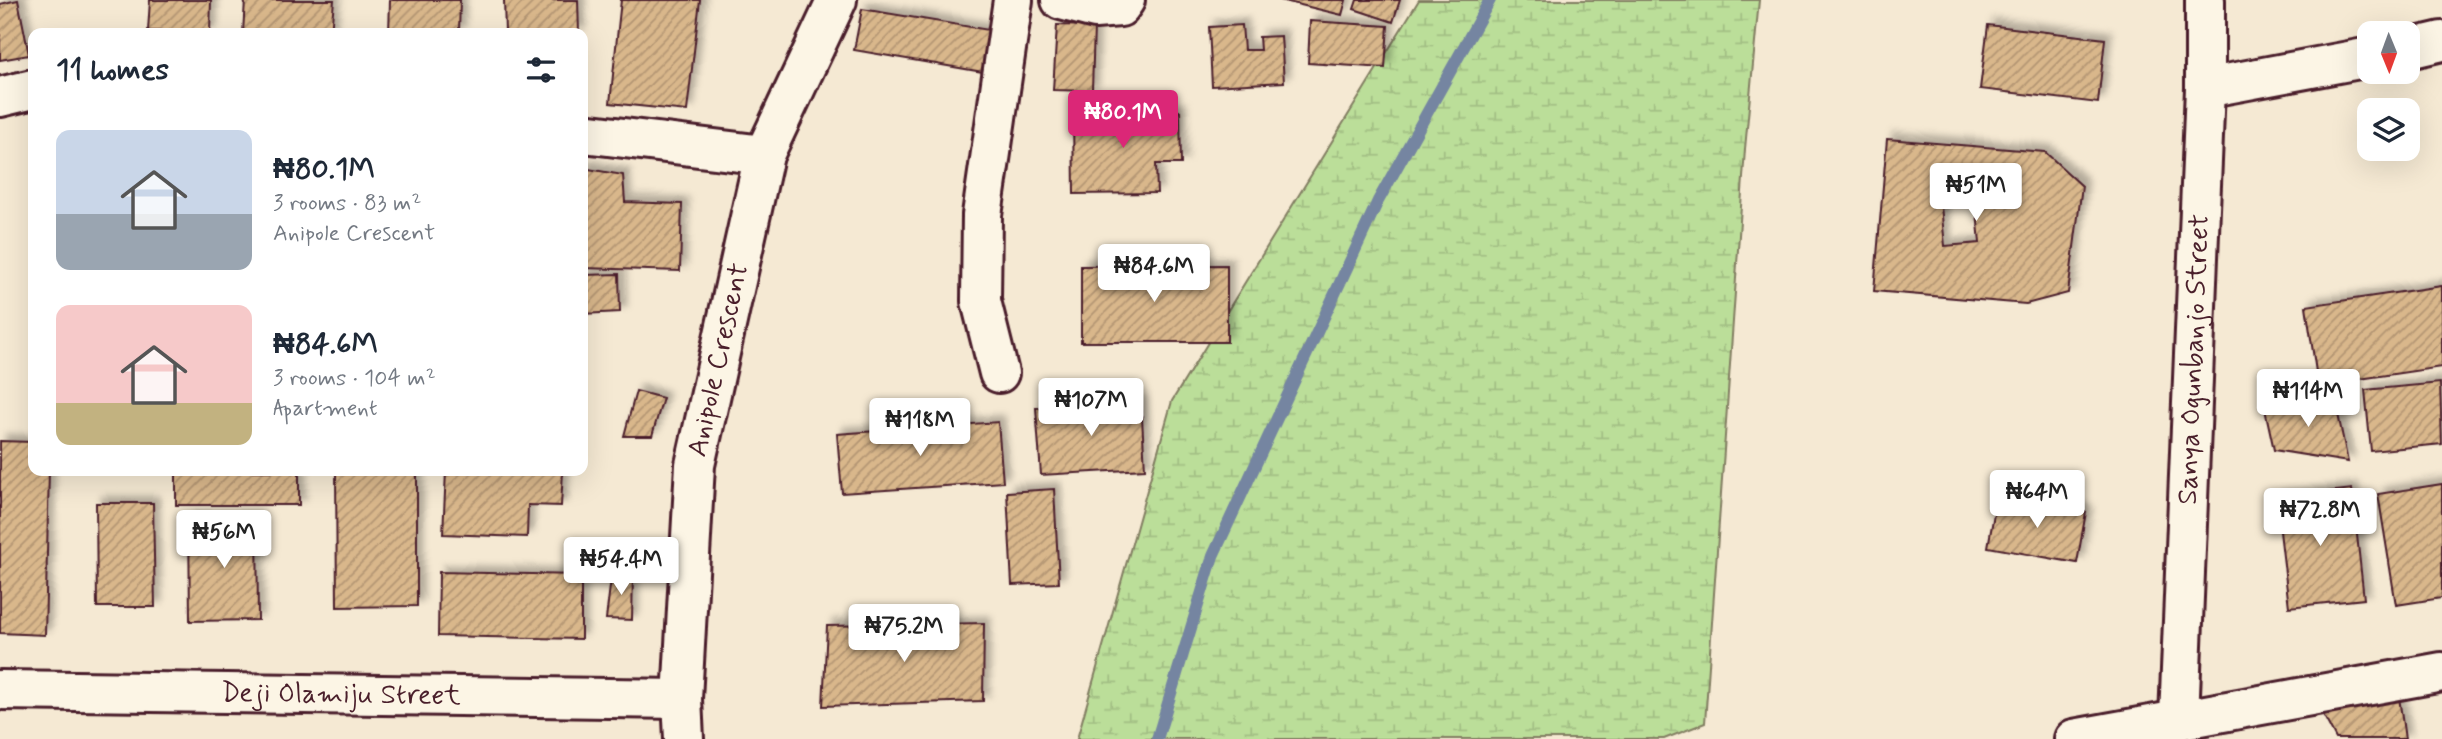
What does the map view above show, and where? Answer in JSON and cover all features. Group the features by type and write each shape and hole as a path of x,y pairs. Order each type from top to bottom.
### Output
{"street":[{"name":"Anipole Crescent","path":"684,739 682,699 695,465 764,155 837,0"},
{"path":"999,373 981,301 982,215 1013,0"},
{"path":"1062,0 1095,9 1120,7 1125,0"},
{"name":"Sanya Ogunbanjo Street","path":"2179,718 2205,88 2204,0"},
{"path":"2420,46 2442,41"},
{"path":"2205,88 2357,59"},
{"path":"0,97 28,90"},
{"path":"588,133 764,155"},
{"path":"2074,739 2442,671"},
{"name":"Deji Olamiju Street","path":"0,690 682,699"}],"green space":[{"path":"1419,0 1759,0 1745,149 1705,723 1664,739 1077,739 1172,401"}],"building":[{"path":"18,0 28,55 0,60 0,4"},
{"path":"150,0 211,0 210,28 148,28"},
{"path":"245,0 334,0 331,28 243,28"},
{"path":"390,0 460,0 459,28 389,28"},
{"path":"504,0 578,0 579,28 505,28"},
{"path":"621,0 700,0 687,111 610,103"},
{"path":"1280,0 1346,0 1342,15"},
{"path":"1357,0 1400,0 1393,22 1354,9"},
{"path":"862,9 989,30 983,72 854,50"},
{"path":"1310,21 1388,26 1385,68 1308,63"},
{"path":"1057,25 1094,26 1092,91 1053,90"},
{"path":"1242,25 1244,50 1260,50 1259,37 1281,36 1284,82 1212,86 1209,27"},
{"path":"1988,25 2105,39 2098,103 1980,89"},
{"path":"1180,111 1181,164 1156,164 1157,193 1074,194 1073,113"},
{"path":"1887,139 2045,152 2082,186 2068,293 2026,304 1874,291","holes":["1976,202 1980,243 1945,246 1941,206"]},
{"path":"588,169 623,175 625,202 682,204 680,271 588,268"},
{"path":"1227,265 1227,342 1081,342 1081,266"},
{"path":"619,274 620,312 588,314 588,275"},
{"path":"2442,286 2442,367 2318,385 2306,306"},
{"path":"2440,383 2442,444 2371,451 2365,390"},
{"path":"636,391 663,398 652,436 624,436"},
{"path":"2334,395 2348,462 2274,450 2265,409"},
{"path":"1141,401 1145,469 1041,475 1036,408"},
{"path":"998,422 1003,482 842,493 837,434"},
{"path":"0,441 28,442 28,476 49,476 45,635 0,633"},
{"path":"176,476 299,476 299,505 176,505"},
{"path":"336,476 417,476 417,606 337,607"},
{"path":"446,476 563,476 561,506 528,505 527,537 443,534"},
{"path":"2442,484 2442,598 2396,605 2378,494"},
{"path":"1054,489 1059,583 1012,585 1007,492"},
{"path":"2352,489 2364,599 2289,607 2276,498"},
{"path":"1997,497 2086,512 2077,563 1988,547"},
{"path":"96,503 153,503 155,607 97,607"},
{"path":"257,518 258,620 190,621 189,519"},
{"path":"612,570 633,575 632,620 606,619"},
{"path":"439,572 581,575 581,639 438,636"},
{"path":"984,623 983,701 823,706 827,626"},
{"path":"2398,690 2405,739 2336,739 2316,701"}],"waterway":[{"path":"1157,739 1213,556 1378,201 1490,0"}]}
